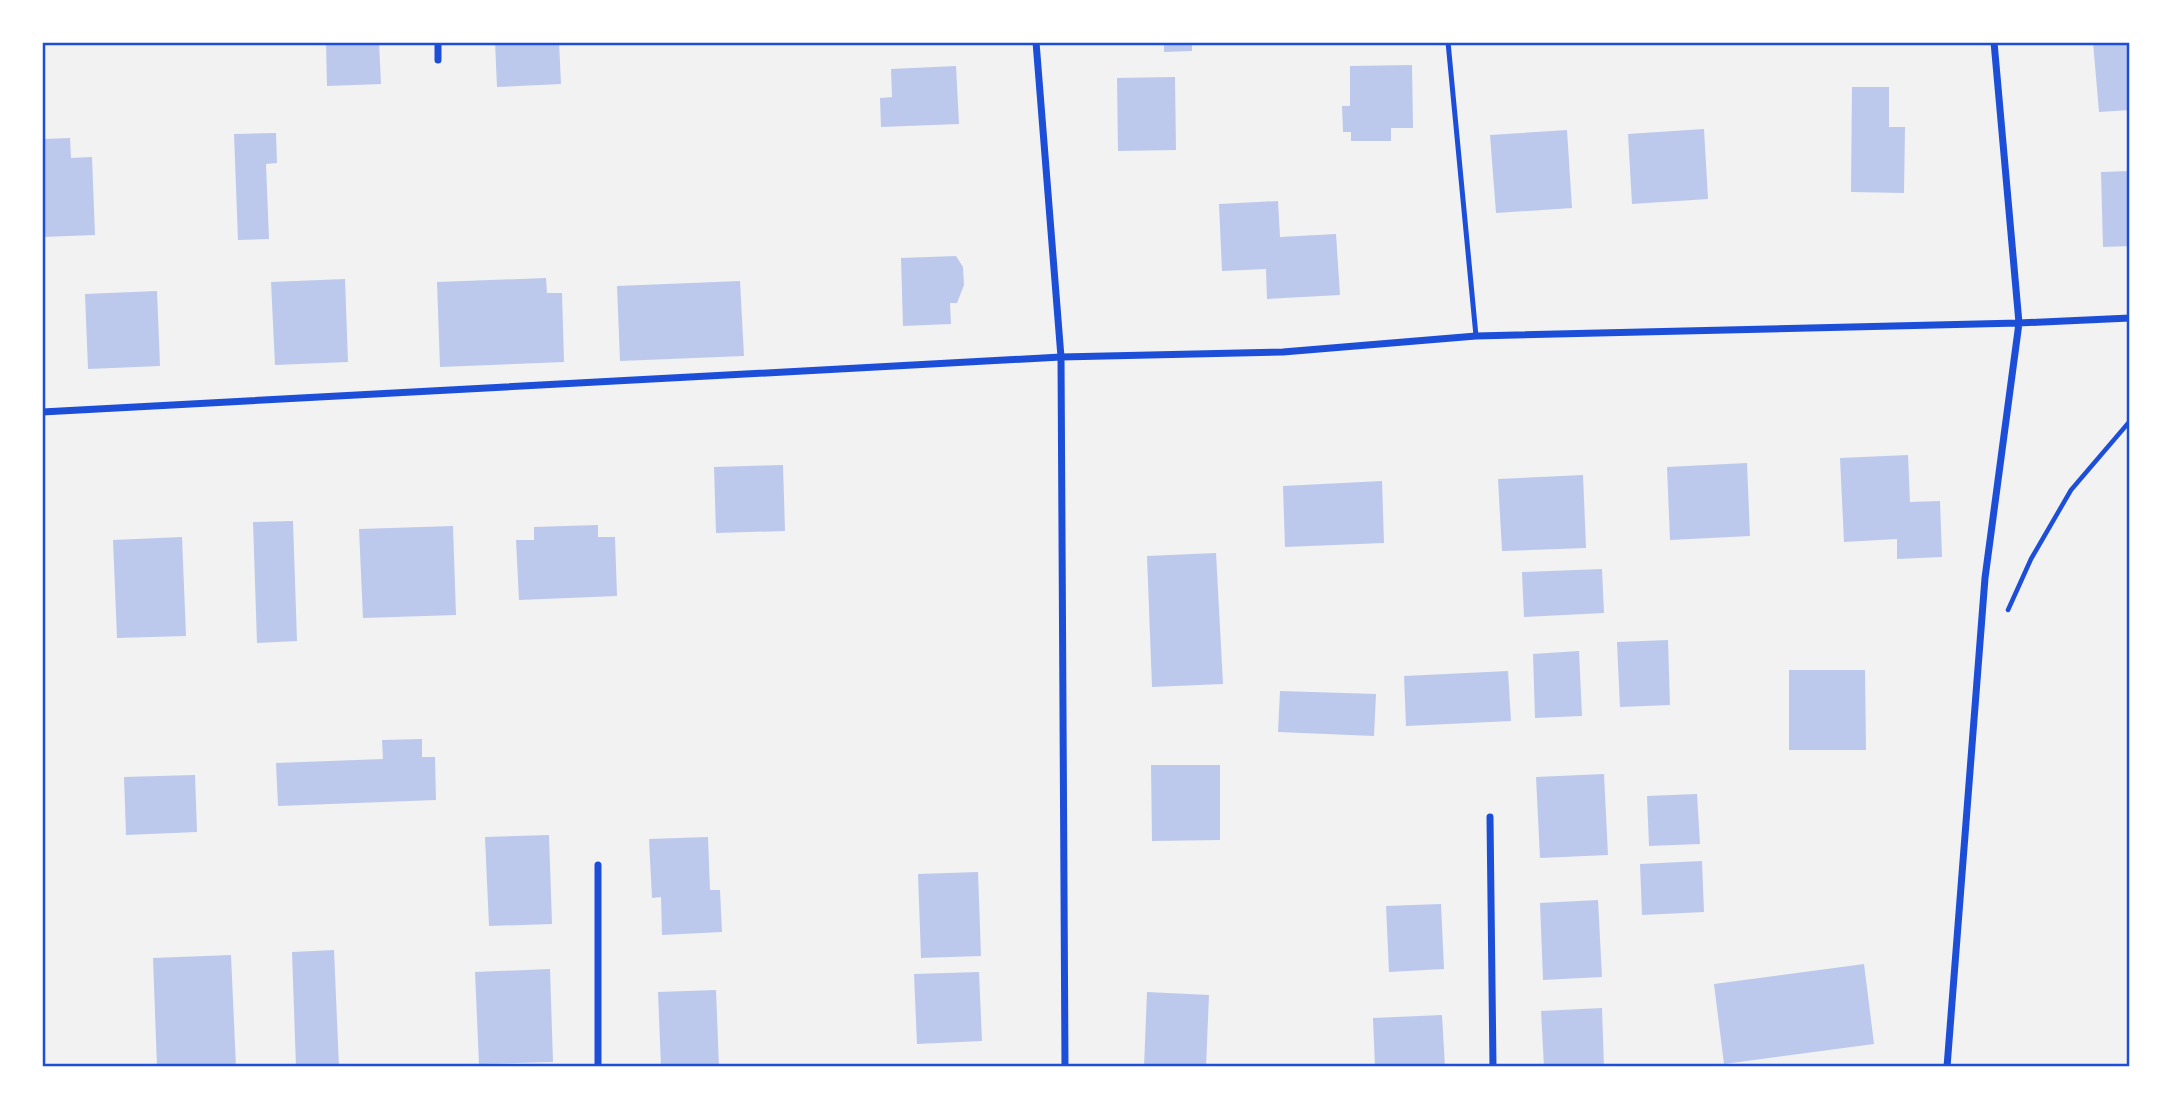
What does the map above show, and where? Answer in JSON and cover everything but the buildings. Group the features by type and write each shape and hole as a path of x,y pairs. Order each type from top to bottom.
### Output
{"street":[{"path":"438,42 438,61"},
{"path":"1036,42 1061,357 1065,1067"},
{"path":"1947,1067 1985,578 2019,323 1994,42"},
{"path":"42,412 1061,357 1283,352 1476,336 2130,318"},
{"path":"1490,817 1493,1067"},
{"path":"598,864 598,1067"}],"lane":[{"path":"1448,42 1476,336"}],"path":[{"path":"2004,618 2031,559 2071,490 2130,421"}]}
